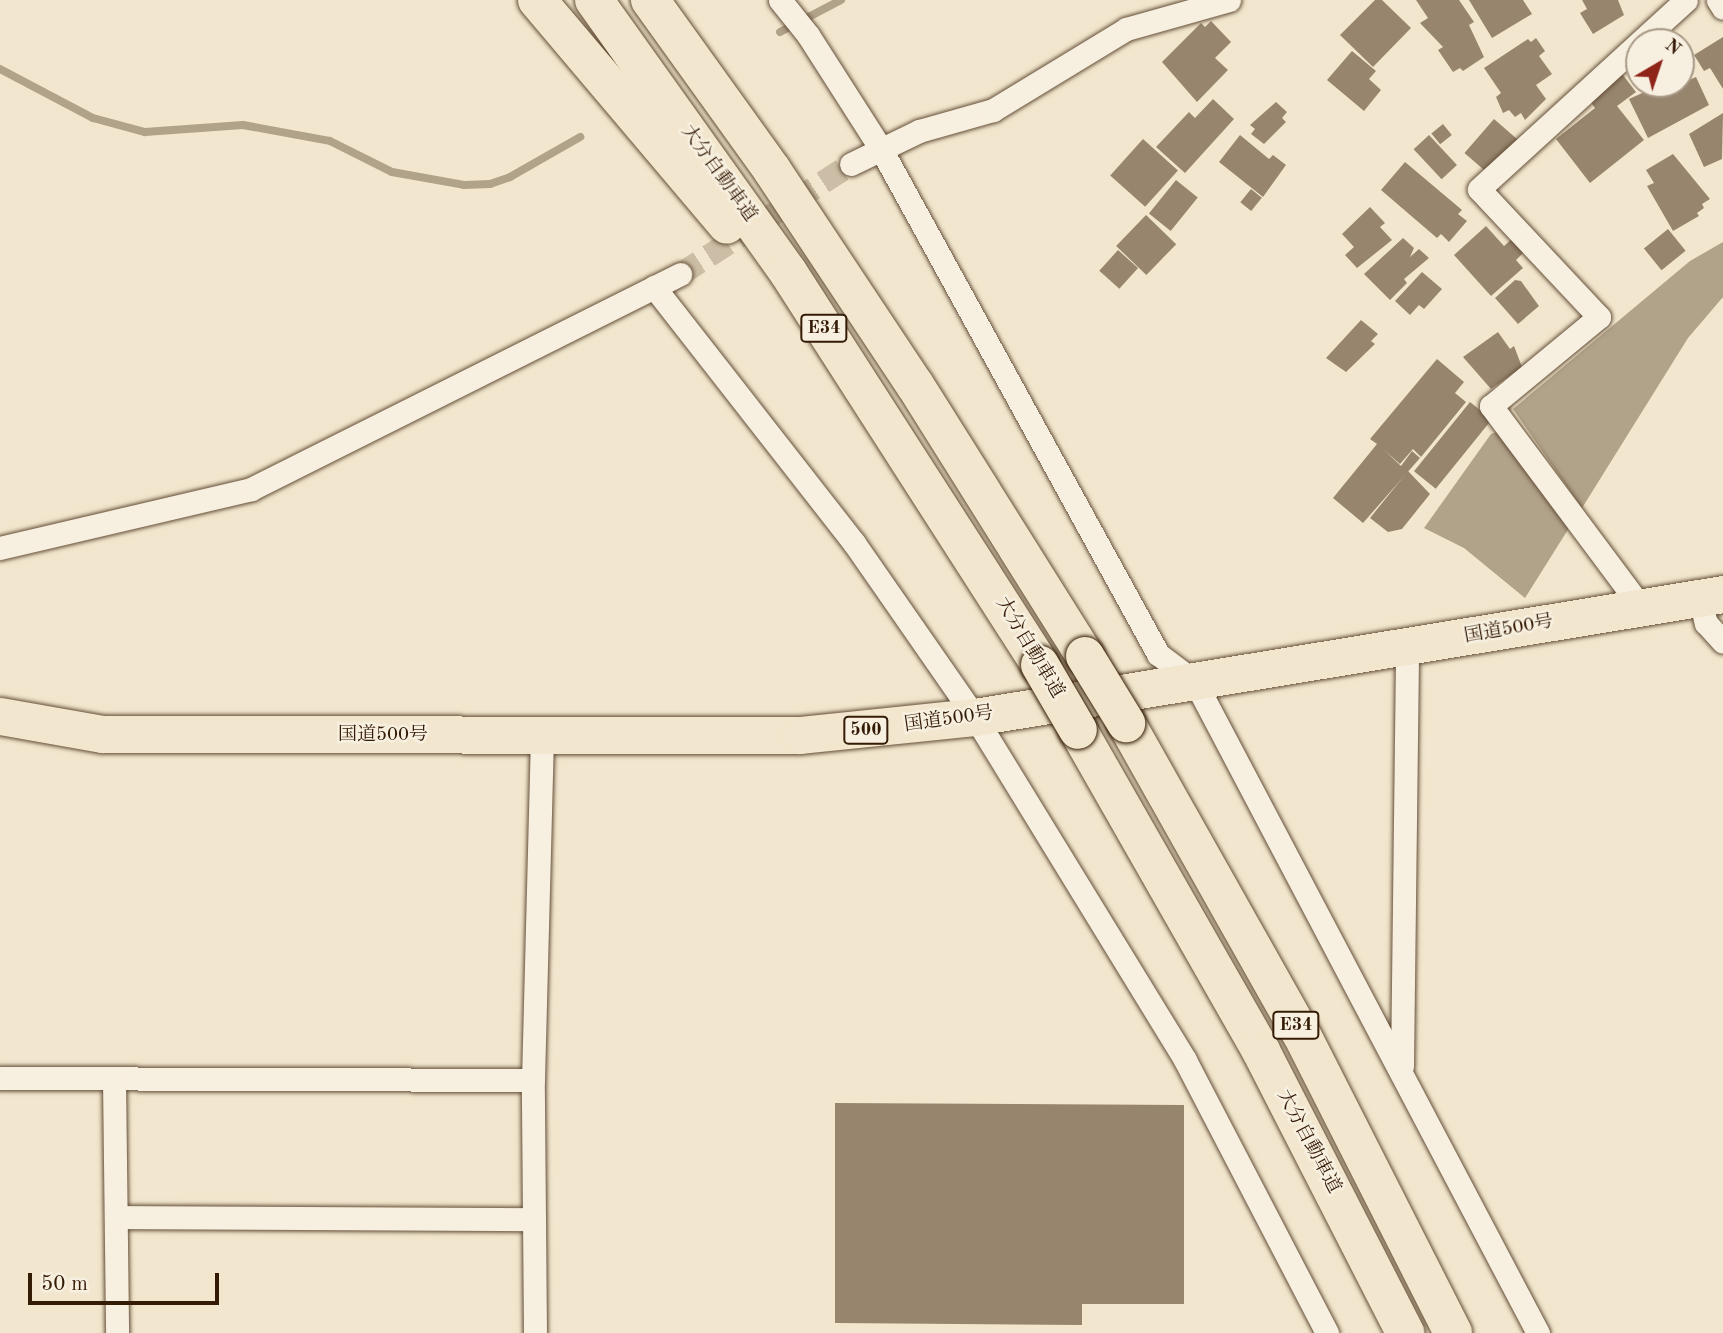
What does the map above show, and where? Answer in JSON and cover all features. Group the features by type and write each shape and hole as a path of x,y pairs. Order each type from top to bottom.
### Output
{"highway":[{"path":"537,0 752,255 979,568"},
{"name":"大分自動車道","path":"594,0 788,272 1040,665 1261,1051 1405,1333"},
{"name":"E34","path":"650,0 825,250 1019,547 1126,723 1301,1033 1453,1333"},
{"path":"675,0 758,120 825,250"},
{"name":"国道500号","path":"0,716 102,734 542,737 800,735 975,718 1712,596"}],"street":[{"path":"1641,607 1491,406 1599,317 1479,189 1686,0"},
{"path":"1718,0 1723,8"},
{"path":"851,164 919,131 993,110 1126,29 1217,1"},
{"path":"783,4 808,35 881,149 1158,654 1195,682 1402,1069 1538,1333"},
{"path":"0,548 251,489 680,274"},
{"path":"654,287 854,543 975,718 1185,1060 1327,1333"},
{"path":"1712,596 1706,623 1723,642"},
{"path":"1402,1069 1407,648"},
{"path":"535,1333 533,1080 542,737"},
{"path":"0,1078 533,1080"},
{"path":"114,1079 117,1333"},
{"path":"116,1217 534,1219"}],"shaded area":[{"path":"1723,242 1723,297 1688,338 1582,508 1513,409 1690,261"},
{"path":"1497,432 1569,528 1525,598 1464,548 1424,528 1491,434"}],"building":[{"path":"1375,0 1382,0 1411,28 1373,67 1340,35"},
{"path":"1416,0 1459,0 1474,22 1469,25 1484,57 1463,71 1460,68 1453,72 1438,50 1443,47 1420,23 1428,18"},
{"path":"1469,0 1523,0 1532,14 1492,38"},
{"path":"1582,0 1618,0 1624,15 1593,34 1580,13 1587,9"},
{"path":"1211,21 1231,42 1215,58 1228,70 1197,102 1162,62 1201,23 1205,27"},
{"path":"1723,37 1723,89 1710,68 1704,71 1695,54"},
{"path":"1536,38 1545,51 1539,56 1552,74 1536,85 1546,99 1525,120 1521,113 1515,117 1509,110 1503,113 1496,97 1501,93 1484,68 1528,39 1531,42"},
{"path":"1352,51 1376,71 1369,79 1381,90 1364,111 1327,80"},
{"path":"1619,70 1625,78 1625,98 1628,98 1617,106 1644,140 1590,183 1556,139 1595,108 1586,96"},
{"path":"1696,77 1709,105 1648,138 1629,99 1695,98"},
{"path":"1213,99 1234,119 1185,173 1156,147 1189,112 1195,118"},
{"path":"1276,102 1287,112 1282,118 1286,122 1264,144 1251,134 1255,129 1250,125"},
{"path":"1723,113 1722,159 1704,167 1689,134"},
{"path":"1494,119 1518,140 1489,174 1464,153"},
{"path":"1443,124 1452,135 1440,144 1431,133"},
{"path":"1240,135 1269,159 1273,155 1286,165 1263,197 1219,162"},
{"path":"1429,135 1457,165 1442,179 1414,149"},
{"path":"1143,139 1178,170 1145,207 1110,175"},
{"path":"1673,154 1710,199 1702,204 1704,208 1697,213 1699,216 1673,231 1647,186 1654,183 1646,170"},
{"path":"1405,162 1462,210 1458,214 1467,221 1449,242 1441,234 1437,238 1381,190"},
{"path":"1176,180 1198,198 1171,231 1149,213"},
{"path":"1251,189 1262,198 1251,211 1240,202"},
{"path":"1370,207 1385,223 1380,227 1392,240 1357,268 1345,255 1354,247 1342,234"},
{"path":"1146,215 1176,244 1146,275 1116,246"},
{"path":"1486,226 1504,246 1513,238 1525,251 1516,260 1523,268 1491,296 1454,255"},
{"path":"1668,229 1686,251 1662,270 1644,249"},
{"path":"1403,238 1414,248 1410,257 1419,249 1429,258 1404,279 1407,283 1390,300 1364,274"},
{"path":"1118,250 1138,268 1119,289 1099,271"},
{"path":"1422,272 1442,289 1424,309 1419,305 1410,315 1395,301"},
{"path":"1515,280 1521,281 1539,306 1518,324 1495,298"},
{"path":"1361,320 1378,334 1371,341 1375,344 1346,372 1326,358"},
{"path":"1498,332 1510,349 1514,346 1522,367 1491,389 1463,357"},
{"path":"1437,359 1464,382 1455,393 1466,402 1421,457 1413,449 1400,464 1383,449 1401,466 1412,451 1420,458 1363,523 1333,498 1377,444 1370,439"},
{"path":"1470,402 1492,420 1436,489 1414,471"},
{"path":"1408,471 1430,494 1402,529 1388,532 1370,518"},
{"path":"835,1103 1184,1105 1184,1304 1082,1304 1082,1325 835,1323"}],"waterway":[{"path":"780,32 841,0"},
{"path":"0,69 93,118 145,132 243,125 330,141 392,172 464,185 490,184 510,177 580,137"}],"tunnel":[{"path":"680,274 851,164"}]}
